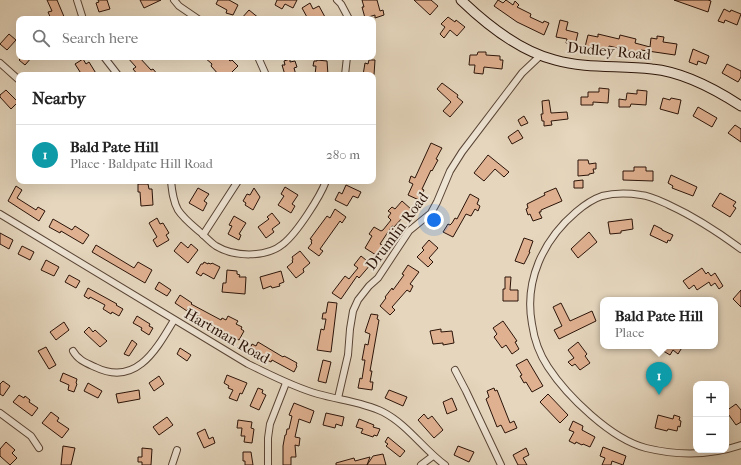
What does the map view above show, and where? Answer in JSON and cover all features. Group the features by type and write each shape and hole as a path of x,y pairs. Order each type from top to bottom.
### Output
{"street":[{"path":"77,0 82,16"},
{"path":"174,0 179,6 194,16"},
{"path":"337,0 341,4 347,16"},
{"name":"Dudley Road","path":"461,0 496,30 541,56 566,63 586,66 652,69 673,73 708,87 741,106"},
{"name":"Drumlin Road","path":"338,398 346,366 353,311 358,300 378,278 409,231 431,213 450,172 462,152 522,73 541,56"},
{"path":"106,60 116,72"},
{"path":"259,60 265,72"},
{"path":"345,72 347,60"},
{"path":"0,63 16,77"},
{"path":"171,184 173,199 178,210 186,221 217,246 239,253 263,253 284,244 302,222 324,184"},
{"path":"203,235 236,184"},
{"path":"741,249 710,227 655,198 623,193 601,197 584,206 567,220 545,247 535,273 530,309 532,326 547,366 581,406 602,424 625,439 645,448 693,455 723,451 741,445"},
{"name":"Hartman Road","path":"0,214 97,271 174,320 248,364 286,383 318,394 338,398 382,412 402,424 433,456 445,465"},
{"path":"72,351 80,360 97,368 126,373 146,361 158,347 174,320"},
{"path":"455,370 501,465"},
{"path":"268,465 268,438 270,424 286,383"},
{"path":"0,413 30,436 39,448"},
{"path":"172,465 177,450"},
{"path":"421,465 433,456"}],"building":[{"path":"47,0 57,0 64,16 50,16 48,12 52,11"},
{"path":"98,0 107,0 110,9 99,12 96,3 99,2"},
{"path":"140,0 161,0 144,8"},
{"path":"218,0 229,0 238,5 233,15 226,13 227,10 216,4"},
{"path":"277,0 297,0 293,8 285,4 282,9 275,5"},
{"path":"362,0 377,0 380,11 383,10 384,15 376,18 375,15 364,16 362,7 364,7"},
{"path":"414,0 431,0 438,6 430,15"},
{"path":"498,0 503,3 506,0 513,5 515,1 519,5 517,7 531,14 530,17 543,23 544,21 549,23 544,35 517,22 494,6"},
{"path":"674,0 708,0 711,1 708,12"},
{"path":"310,3 313,9 319,6 324,16 306,16 302,8"},
{"path":"724,9 741,14 737,25 725,20 724,23 718,21"},
{"path":"249,10 256,16 244,16"},
{"path":"448,17 455,22 456,20 465,27 457,36 450,30 444,38 440,34 445,27 441,24"},
{"path":"560,20 568,22 566,30 578,33 575,45 566,43 567,39 556,37"},
{"path":"9,34 16,40 7,50 0,44"},
{"path":"598,34 619,39 620,35 636,39 635,43 650,47 651,38 657,39 657,36 664,37 663,42 677,44 675,55 641,50 640,53 609,46 608,49 593,46 592,49 585,47 588,35 598,37"},
{"path":"693,49 709,56 706,64 698,61 697,65 689,62"},
{"path":"478,52 486,52 486,55 500,56 500,60 503,60 502,69 484,67 483,74 474,73 475,65 469,65 470,55 477,55"},
{"path":"19,60 29,60 25,65"},
{"path":"81,60 84,60 86,64 89,62 95,72 80,72 75,64"},
{"path":"130,60 142,60 151,70 153,69 156,72 136,72 133,69 136,67"},
{"path":"207,60 232,60 238,66 232,72 216,72 211,66 212,64"},
{"path":"369,60 375,60 374,72 364,72 365,63 368,64"},
{"path":"284,61 295,61 297,67 294,68 295,72 284,72 282,65 285,65"},
{"path":"314,61 327,61 328,72 315,72 316,66 313,66"},
{"path":"727,64 741,71 741,77 738,82 722,73"},
{"path":"442,83 458,95 457,97 463,102 450,117 443,111 451,102 437,89"},
{"path":"599,88 609,89 608,103 593,102 593,105 581,105 581,97 588,97 588,92 599,92"},
{"path":"6,90 16,100 16,104 11,109 0,97 0,95"},
{"path":"637,90 647,91 646,105 631,104 630,107 619,107 619,99 626,100 627,93 637,94"},
{"path":"663,98 670,100 671,98 681,100 678,114 660,109"},
{"path":"549,100 551,113 567,112 568,119 551,121 552,125 544,126 544,121 542,121 541,114 543,114 542,101"},
{"path":"698,107 717,118 712,127 693,116"},
{"path":"524,116 528,123 521,126 518,120"},
{"path":"735,125 741,129 741,142 728,133"},
{"path":"518,130 523,138 512,144 508,137"},
{"path":"431,143 442,148 436,159 438,160 432,171 431,170 422,189 424,190 419,200 408,195 413,184 409,182 411,176 415,178"},
{"path":"488,155 509,172 504,177 495,169 484,181 474,173"},
{"path":"578,160 588,160 589,164 596,163 596,169 593,169 594,173 578,176"},
{"path":"634,167 646,167 646,171 653,171 653,181 623,180 623,171 634,171"},
{"path":"671,175 697,187 693,196 672,188 673,186 668,183"},
{"path":"583,180 583,188 574,188 574,181"},
{"path":"138,184 148,184 149,189 152,189 153,205 141,206"},
{"path":"346,185 361,192 358,198 353,196 347,206 335,200 339,192 342,194"},
{"path":"16,186 22,190 17,198 36,210 38,207 45,211 39,221 8,201"},
{"path":"285,187 298,195 292,204 295,206 291,213 278,205 284,196 281,194"},
{"path":"198,188 209,194 204,201 207,203 203,211 189,203"},
{"path":"254,188 260,197 253,210 245,205 246,203 243,201 247,194 250,195"},
{"path":"556,188 562,201 541,210 541,212 539,212 542,218 533,221 530,214 528,215 526,209 528,208 527,204 545,195 544,193"},
{"path":"720,193 736,202 733,206 736,208 730,217 712,206"},
{"path":"470,194 479,199 477,204 480,206 478,211 475,209 471,216 466,214 453,237 443,232 448,224 450,225 455,218 457,219"},
{"path":"402,201 412,210 394,227 392,226 380,244 382,245 376,255 365,248 372,236 369,234 374,227 381,231 383,230 391,220 388,217 391,213 388,211 392,207 395,209"},
{"path":"335,209 346,217 342,223 340,221 320,249 323,251 319,256 308,248 312,243 312,240 310,239 327,216 330,218"},
{"path":"272,213 280,223 272,229 274,232 266,238 258,227 269,219 267,217"},
{"path":"234,216 246,223 239,234 241,235 239,240 228,234 232,226 229,225"},
{"path":"157,218 160,224 163,223 169,233 166,235 169,240 157,247 153,240 157,237 149,223"},
{"path":"53,219 72,230 75,226 89,235 83,244 61,231 60,233 49,227"},
{"path":"632,219 633,229 621,231 621,233 610,234 608,222"},
{"path":"654,225 673,235 670,241 668,240 667,243 650,235"},
{"path":"589,232 597,242 578,258 571,249"},
{"path":"0,233 13,240 9,249 0,244"},
{"path":"524,238 533,241 530,252 524,264 515,261"},
{"path":"429,240 438,248 429,258 433,262 428,267 417,257 424,250 422,248"},
{"path":"181,242 188,248 191,244 198,250 188,263 174,251"},
{"path":"96,245 134,268 138,262 152,270 145,283 92,252"},
{"path":"22,246 34,252 30,260 18,254"},
{"path":"300,251 310,263 303,269 304,272 296,278 287,267 293,262 292,257"},
{"path":"361,256 371,264 359,278 357,276 341,299 332,293 345,276 349,279 358,268 354,265"},
{"path":"46,260 59,267 54,276 41,270"},
{"path":"204,262 208,264 212,263 220,267 214,279 203,273 201,276 196,273 201,264"},
{"path":"408,265 419,272 410,284 413,286 410,292 407,290 392,307 395,310 390,315 380,306 386,298 385,297 392,288 393,290 404,275 402,274"},
{"path":"702,268 706,274 708,272 711,276 715,273 723,286 719,289 715,283 711,286 709,282 697,290 694,285 689,289 683,281"},
{"path":"227,270 237,271 237,274 240,275 239,277 246,277 245,294 222,292 223,283 226,283"},
{"path":"281,271 284,282 279,284 280,286 272,288 271,286 263,289 260,277"},
{"path":"69,275 80,281 76,288 65,282"},
{"path":"505,277 511,277 510,290 518,290 518,301 503,301"},
{"path":"159,282 171,290 167,296 155,289"},
{"path":"88,288 117,304 116,305 123,309 119,316 112,312 111,314 103,309 105,305 90,297 89,299 84,296"},
{"path":"741,290 741,307 733,299"},
{"path":"180,295 192,303 191,304 221,320 222,318 226,320 228,316 238,321 236,324 242,327 241,329 244,331 239,340 209,325 197,317 198,315 188,309 187,311 175,303"},
{"path":"328,302 337,303 331,352 317,350 321,329 324,330 326,319 322,319 323,313 326,313"},
{"path":"561,303 570,321 592,311 596,321 559,339 554,330 562,326 553,307"},
{"path":"371,314 378,315 377,319 379,320 370,371 372,371 370,382 373,382 372,390 358,388 360,378 362,379 365,360 362,360 365,344 368,345 370,334 365,332"},
{"path":"137,316 150,324 149,326 153,328 149,335 141,330 142,328 133,323"},
{"path":"503,321 517,341 515,342 519,349 512,354 506,345 502,348 494,337 497,334 493,328"},
{"path":"64,322 69,330 56,340 50,332"},
{"path":"89,327 93,332 95,330 107,341 100,347 84,332"},
{"path":"441,329 441,332 452,331 454,343 443,345 443,343 433,344 430,331"},
{"path":"132,340 137,344 129,356 124,354"},
{"path":"258,342 283,357 284,356 297,363 294,372 272,360 271,362 249,351 252,344 256,346"},
{"path":"578,342 587,354 585,356 590,363 580,370 575,364 572,366 568,362 574,358 568,350"},
{"path":"46,347 56,365 49,369 38,351"},
{"path":"180,348 191,355 187,361 177,354"},
{"path":"660,349 681,349 678,354 673,350 670,355"},
{"path":"527,359 543,386 532,392 526,382 524,383 520,376 522,375 516,365"},
{"path":"323,360 331,362 326,383 318,381"},
{"path":"63,373 77,379 74,392 68,390 69,385 60,381"},
{"path":"227,375 247,383 242,394 240,393 237,401 229,398 233,390 228,388 229,386 224,383"},
{"path":"159,376 164,384 154,391 149,383"},
{"path":"3,381 10,386 3,396 0,394 0,384"},
{"path":"88,383 102,391 98,398 84,391"},
{"path":"258,388 263,390 262,393 266,395 259,410 250,406"},
{"path":"494,388 495,391 497,390 510,423 514,421 517,428 505,433 501,425 497,427 486,399 489,397 487,391"},
{"path":"139,390 140,399 118,403 116,394"},
{"path":"389,390 407,397 403,406 385,398"},
{"path":"548,394 568,415 560,423 540,402"},
{"path":"19,395 24,398 25,396 30,400 29,402 38,408 32,416 13,402"},
{"path":"452,398 457,410 447,414 443,402"},
{"path":"294,403 314,411 310,423 299,419 295,437 300,438 299,446 295,445 296,457 291,457 291,465 283,465 283,446 285,435 287,429 289,429 292,416 289,415"},
{"path":"736,404 741,410 741,422 736,425 729,415 729,409"},
{"path":"51,412 59,418 57,421 69,429 62,438 42,423"},
{"path":"326,413 344,417 342,426 336,424 335,428 323,425"},
{"path":"424,414 428,419 432,416 443,430 434,438 418,420"},
{"path":"658,415 673,419 674,415 680,417 680,427 678,426 677,431 668,429 667,431 655,428"},
{"path":"167,417 173,425 159,435 153,427"},
{"path":"359,419 374,425 373,427 380,429 377,436 374,435 373,437 361,433 363,429 356,427"},
{"path":"238,420 252,422 251,428 254,429 252,443 244,442 245,436 241,436 242,428 237,428"},
{"path":"573,421 583,426 582,430 595,437 590,447 576,442 575,444 569,441 574,432 569,430"},
{"path":"205,429 209,439 213,437 215,443 204,448 197,433"},
{"path":"388,437 405,451 400,457 386,446 388,444 385,442"},
{"path":"6,442 15,450 12,453 17,458 10,465 0,456 0,449"},
{"path":"63,446 75,448 71,465 61,465"},
{"path":"458,446 474,452 469,462 454,455"},
{"path":"603,447 626,456 623,465 612,461 611,465 602,465 605,458 600,456"},
{"path":"142,448 152,449 151,465 142,465 142,462 138,462 138,457 142,457"},
{"path":"526,448 529,455 523,458 527,465 518,465 513,455"},
{"path":"243,452 251,452 253,465 245,465 245,461 243,461"},
{"path":"383,454 386,465 367,465 373,456"},
{"path":"370,457 367,465 336,465 336,463 354,458 355,461"}],"place":[{"name":"Bald Pate Hill","path":"659,395"}]}
